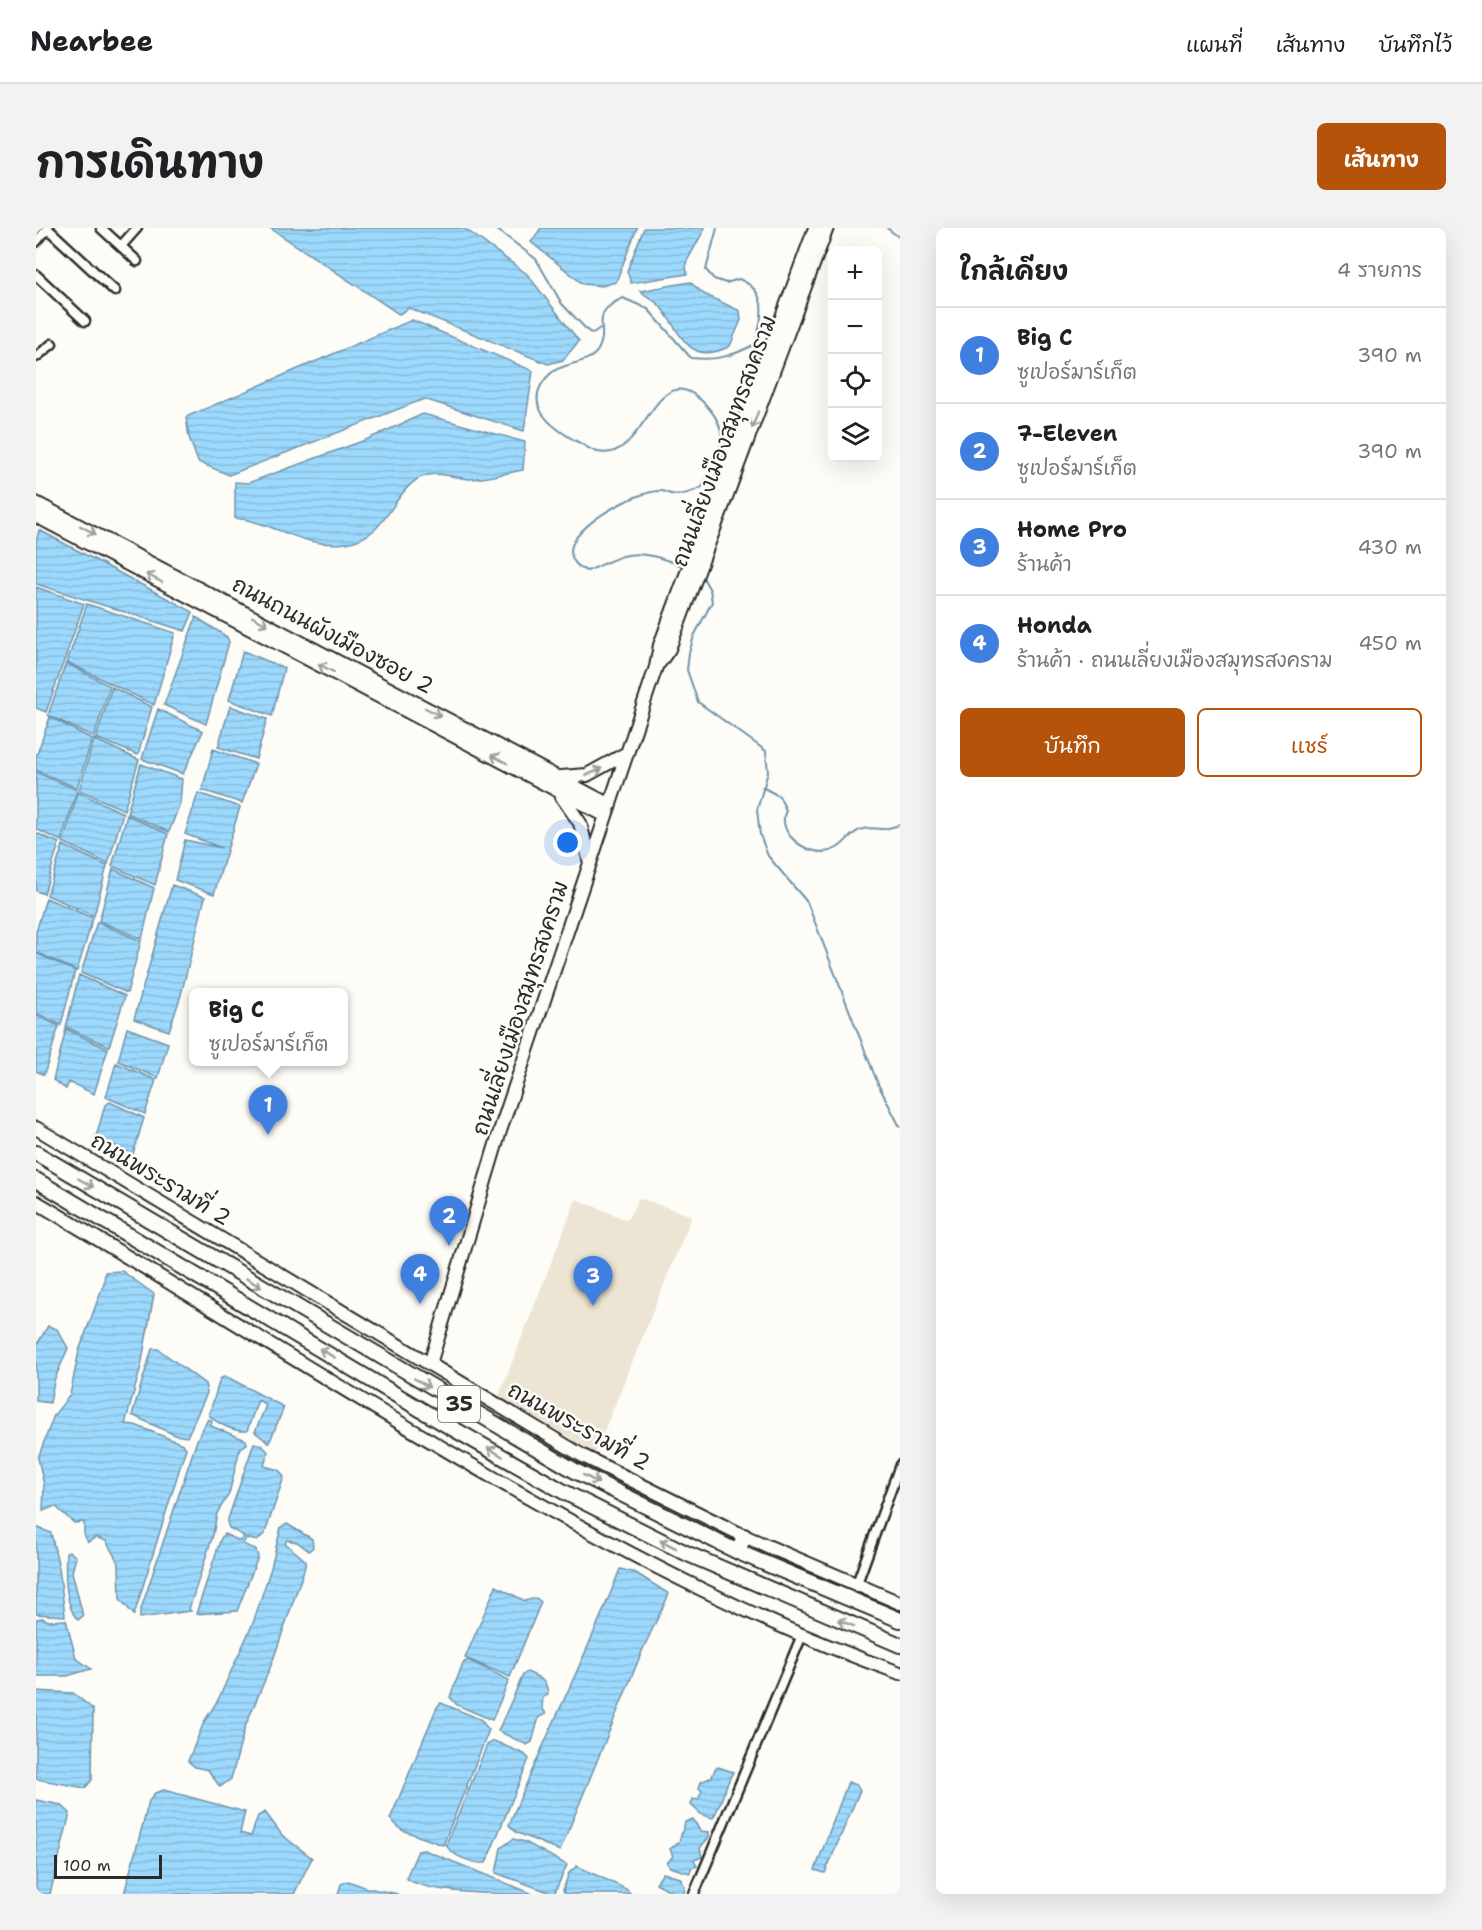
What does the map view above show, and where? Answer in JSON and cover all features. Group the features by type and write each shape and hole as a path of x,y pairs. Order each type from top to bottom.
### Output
{"highway":[{"name":"ถนนพระรามที่ 2","path":"36,1153 577,1472 738,1552 900,1620"},
{"name":"35","path":"36,1180 435,1418 566,1492 688,1554 900,1645"},
{"path":"738,1552 744,1536"}],"main road":[{"name":"ถนนเลี่ยงเมืองสมุทรสงคราม","path":"430,1364 500,1131 657,667 660,645 688,584 815,228"},
{"name":"ถนนเลี่ยงเมืองสมุทรสงคราม","path":"698,557 827,228"},
{"name":"ถนนถนนผังเมืองซอย 2","path":"36,503 608,811"},
{"name":"ถนนถนนผังเมืองซอย 2","path":"36,516 531,770"},
{"path":"590,863 575,813 555,783 587,775 627,753"},
{"name":"ถนนพระรามที่ 2","path":"36,1128 583,1456 744,1536 900,1603"},
{"name":"35","path":"36,1202 178,1286 408,1430 573,1523 695,1586 848,1655 900,1673"}],"street":[{"path":"36,242 47,228 115,291"},
{"path":"101,228 136,261"},
{"path":"121,246 137,228"},
{"path":"36,275 85,321"},
{"path":"36,357 52,344"},
{"path":"856,1586 900,1466"},
{"path":"694,1894 802,1635"}],"shaded area":[{"path":"639,1198 692,1216 595,1453 499,1396 576,1199 627,1220"}],"water":[{"path":"270,228 464,228 527,274 579,341 563,360 548,364 409,308 399,314"},
{"path":"541,228 637,228 616,282 602,286 583,284 531,242"},
{"path":"644,228 705,228 686,263 687,274 631,283 627,271"},
{"path":"690,282 704,294 740,311 741,320 730,346 716,352 704,353 695,350 680,336 659,305 640,291"},
{"path":"412,320 533,371 524,431 424,399 229,475 198,462 189,437 186,417"},
{"path":"423,414 525,442 523,470 476,479 440,474 424,476 404,491 373,531 361,539 346,543 330,544 302,539 263,524 235,518 235,482 248,483 368,439"},
{"path":"39,530 193,612 185,631 36,584 36,542"},
{"path":"36,587 84,604 46,712 36,708"},
{"path":"87,604 175,633 154,705 67,662"},
{"path":"196,617 227,637 229,642 206,724 164,705"},
{"path":"243,651 284,668 272,716 229,700"},
{"path":"66,663 110,686 94,737 48,715"},
{"path":"112,687 152,707 138,755 96,738"},
{"path":"230,706 267,719 256,759 218,747"},
{"path":"158,709 203,731 183,774 142,759"},
{"path":"50,717 92,739 77,788 36,770 36,757"},
{"path":"94,739 139,760 124,810 79,790"},
{"path":"213,749 256,764 242,803 202,790"},
{"path":"141,764 182,779 180,803 169,832 127,813"},
{"path":"36,772 77,790 61,841 36,829"},
{"path":"78,792 123,813 108,864 63,842"},
{"path":"198,793 240,807 214,894 175,880 185,840 222,848 185,834"},
{"path":"127,815 168,834 155,885 112,866"},
{"path":"36,833 59,843 44,894 36,891"},
{"path":"63,845 107,866 94,916 47,895"},
{"path":"113,869 154,888 142,939 99,921"},
{"path":"172,885 205,897 181,995 169,1031 134,1019"},
{"path":"46,898 93,918 77,971 36,952 36,932"},
{"path":"97,922 141,941 127,993 81,973"},
{"path":"36,953 75,971 61,1025 36,1013"},
{"path":"79,975 125,996 109,1047 66,1027"},
{"path":"36,1015 59,1026 44,1075 36,1071"},
{"path":"127,1028 168,1043 158,1078 118,1061"},
{"path":"66,1029 108,1049 94,1094 69,1082 66,1089 53,1080"},
{"path":"116,1063 156,1080 145,1114 106,1097"},
{"path":"110,1102 144,1118 133,1154 96,1137 105,1105"},
{"path":"122,1271 154,1294 141,1366 125,1424 135,1425 183,1444 186,1448 134,1615 120,1599 119,1564 106,1541 96,1537 88,1542 84,1535 84,1522 74,1523 55,1506 43,1511 44,1485 38,1458 54,1415 70,1395 79,1351 104,1283 105,1272"},
{"path":"48,1326 57,1329 68,1348 54,1381 50,1403 36,1401 36,1346"},
{"path":"152,1349 158,1349 205,1384 207,1393 187,1437 175,1435 132,1415"},
{"path":"225,1376 284,1407 269,1443 255,1432 266,1405 258,1400 247,1431 226,1427 209,1415 220,1379"},
{"path":"208,1419 212,1421 211,1426 246,1440 247,1444 240,1448 229,1494 217,1513 213,1535 189,1609 191,1611 140,1618 140,1612 197,1440"},
{"path":"254,1443 262,1445 268,1452 264,1466 279,1470 284,1477 265,1533 257,1541 246,1538 243,1544 256,1550 258,1557 237,1611 196,1614 221,1538 224,1534 240,1541 244,1536 229,1528 227,1522"},
{"path":"287,1524 312,1539 313,1547 309,1551 297,1542 287,1540 285,1543 306,1561 304,1570 272,1663 245,1727 231,1779 220,1787 208,1770 195,1767 188,1761 204,1722 218,1700 253,1623 271,1568 281,1527"},
{"path":"36,1527 51,1533 59,1568 65,1616 36,1614"},
{"path":"69,1551 76,1557 72,1572 83,1616 78,1620 70,1606 66,1588 66,1553"},
{"path":"620,1569 636,1573 669,1594 643,1649 560,1851 516,1832 509,1825"},
{"path":"496,1586 525,1601 536,1598 541,1602 510,1677 465,1658"},
{"path":"43,1618 48,1621 66,1620 76,1658 91,1669 67,1676 36,1676 36,1619"},
{"path":"468,1660 509,1680 492,1720 457,1705 450,1697 463,1663"},
{"path":"527,1672 542,1680 548,1690 548,1695 543,1697 542,1707 546,1714 539,1717 532,1742 527,1745 498,1731 523,1675"},
{"path":"36,1691 73,1693 93,1709 92,1780 85,1788 36,1779"},
{"path":"441,1703 480,1719 489,1730 443,1845 402,1830 390,1819 437,1707"},
{"path":"494,1741 524,1754 529,1759 486,1863 481,1863 457,1856 446,1844 487,1745"},
{"path":"718,1767 733,1772 713,1818 702,1815 691,1805 693,1799 698,1800 702,1791 699,1788 701,1782 712,1777"},
{"path":"848,1782 857,1785 860,1790 825,1873 815,1870"},
{"path":"164,1790 245,1812 240,1833 251,1836 258,1816 265,1812 282,1835 312,1858 294,1894 124,1894 149,1801 155,1793"},
{"path":"36,1800 61,1805 70,1813 50,1894 36,1894"},
{"path":"693,1819 700,1831 709,1832 709,1837 700,1848 702,1857 694,1860 697,1866 691,1868 690,1873 670,1867 667,1863 673,1856 670,1849 679,1842 685,1822"},
{"path":"513,1839 525,1842 567,1865 554,1894 496,1873 501,1848"},
{"path":"424,1850 533,1894 465,1892 416,1883 406,1878 418,1851"},
{"path":"577,1866 626,1889 631,1894 565,1894 563,1890 569,1873"},
{"path":"663,1873 680,1878 685,1887 684,1894 676,1894 656,1883"},
{"path":"348,1881 367,1888 398,1894 338,1894 341,1884"}],"waterway":[{"path":"495,228 536,259 562,304 589,332 593,333 600,328"},
{"path":"685,567 655,557 631,554 618,557 587,571 576,563 571,551 574,541 582,531 608,511 623,503 651,492 679,494 702,487 716,462 720,448 721,433 715,416 703,402 686,391 673,391 661,399 628,442 614,451 598,452 558,430 543,414 538,405 538,395 541,385 555,370 594,355 601,342 602,316 605,310 623,298 648,309 691,358 724,357 755,344 761,315 760,298 756,291 739,279 726,283 714,279 706,270 717,228"},
{"path":"887,228 900,238"},
{"path":"701,574 710,590 712,602 694,636 687,670 698,702 766,751 768,772 757,810 760,835 768,856 807,902 878,1084 900,1127"},
{"path":"762,787 779,796 786,810 784,823 790,836 801,845 814,851 834,850 859,830 884,829 900,825"}],"place":[{"name":"Big C","path":"268,1135"},
{"name":"7-Eleven","path":"449,1246"},
{"name":"Honda","path":"420,1304"},
{"name":"Home Pro","path":"593,1306"}]}
